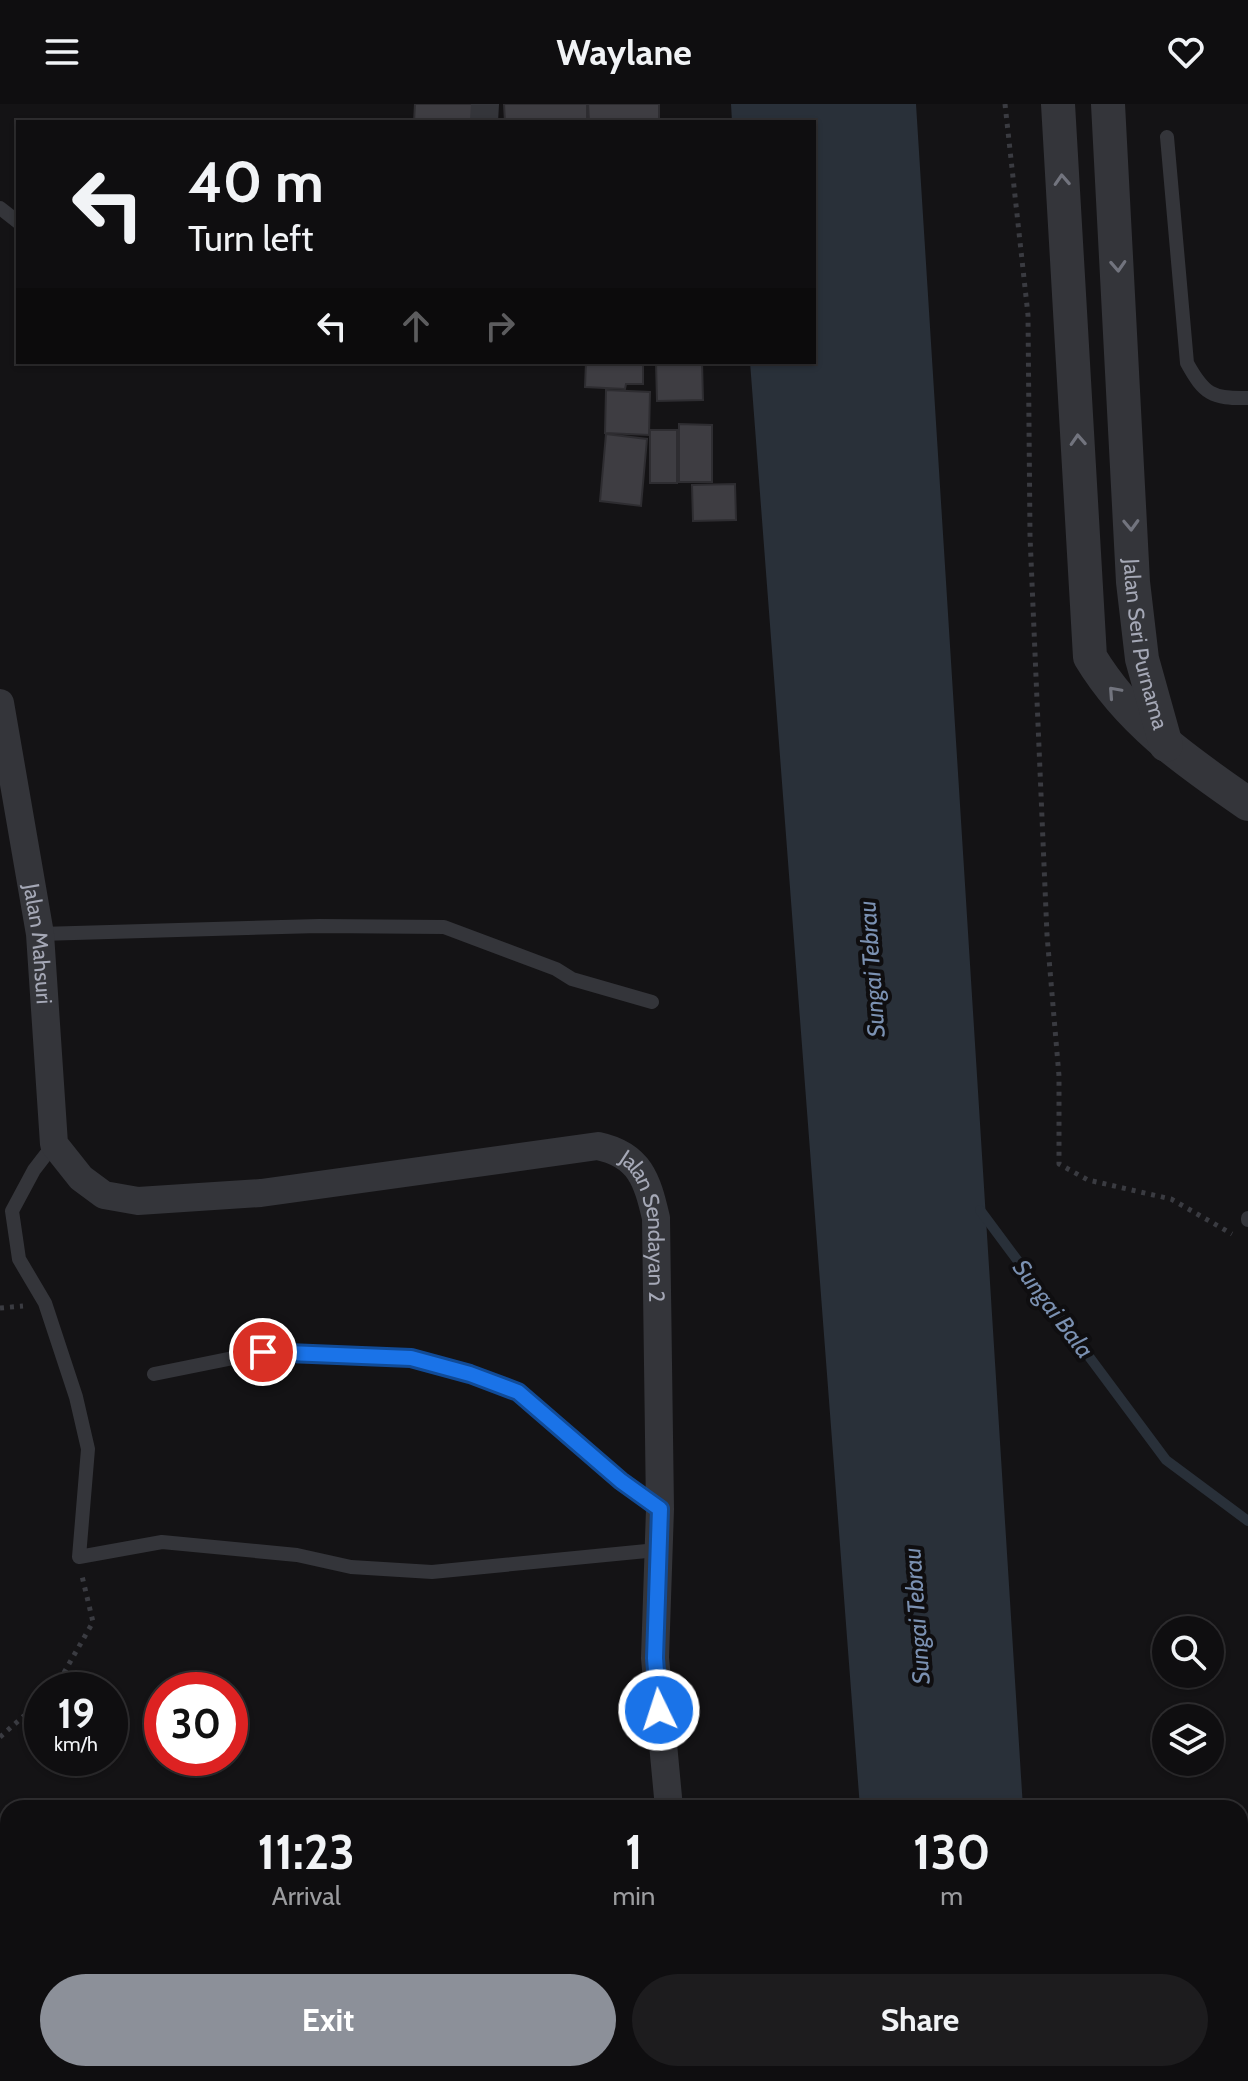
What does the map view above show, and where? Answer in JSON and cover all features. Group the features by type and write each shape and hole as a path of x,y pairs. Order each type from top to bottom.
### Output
{"street":[{"name":"Jalan Seri Purnama","path":"1058,104 1090,657 1107,685 1167,749"},
{"name":"Jalan Seri Purnama","path":"1108,104 1133,582 1142,659 1167,749"},
{"name":"Jalan Mahsuri","path":"0,703 40,934 54,1144"},
{"path":"1167,749 1248,804"},
{"name":"Jalan Sendayan 2","path":"54,1144 81,1178 104,1195 138,1201 261,1193 598,1146 620,1151 637,1166 650,1190 656,1218 660,1509 655,1658 668,1800"}],"lane":[{"path":"1167,137 1187,363 1200,386 1222,399 1248,398"},
{"path":"0,208 16,220"},
{"path":"40,934 319,926 444,927 556,969 572,979 652,1002"},
{"path":"54,1144 34,1170 12,1211 19,1259 45,1303 76,1397 88,1449 79,1557 162,1542 297,1555 351,1567 432,1572 657,1550"},
{"path":"154,1374 263,1352 411,1358 518,1392 621,1481 660,1509"}],"path":[{"path":"1005,104 1028,315 1030,536 1047,935 1059,1076 1059,1164 1088,1180 1171,1199 1235,1235"},
{"path":"64,1672 93,1622 84,1592 79,1557"},
{"path":"0,1737 24,1716"}],"water":[{"name":"Sungai Tebrau","path":"731,104 916,104 1022,1800 859,1800 750,364 816,364 816,120 732,120"}],"building":[{"path":"415,104 473,104 472,120 414,120"},
{"path":"504,104 587,104 587,120 505,120"},
{"path":"588,104 659,104 659,120 589,120"},
{"path":"586,364 643,364 643,384 626,384 625,389 585,387"},
{"path":"656,364 702,364 703,400 657,401"},
{"path":"606,390 650,392 649,435 605,433"},
{"path":"679,424 712,425 712,482 679,482"},
{"path":"650,430 677,430 677,483 650,483"},
{"path":"606,434 647,439 641,506 600,501"},
{"path":"735,484 736,520 693,521 692,485"}],"waterway":[{"name":"Sungai Bala","path":"980,1210 1166,1460 1248,1521"}],"route":[{"path":"263,1352 411,1358 470,1374 518,1392 621,1481 660,1509 655,1658 659,1710"}]}
